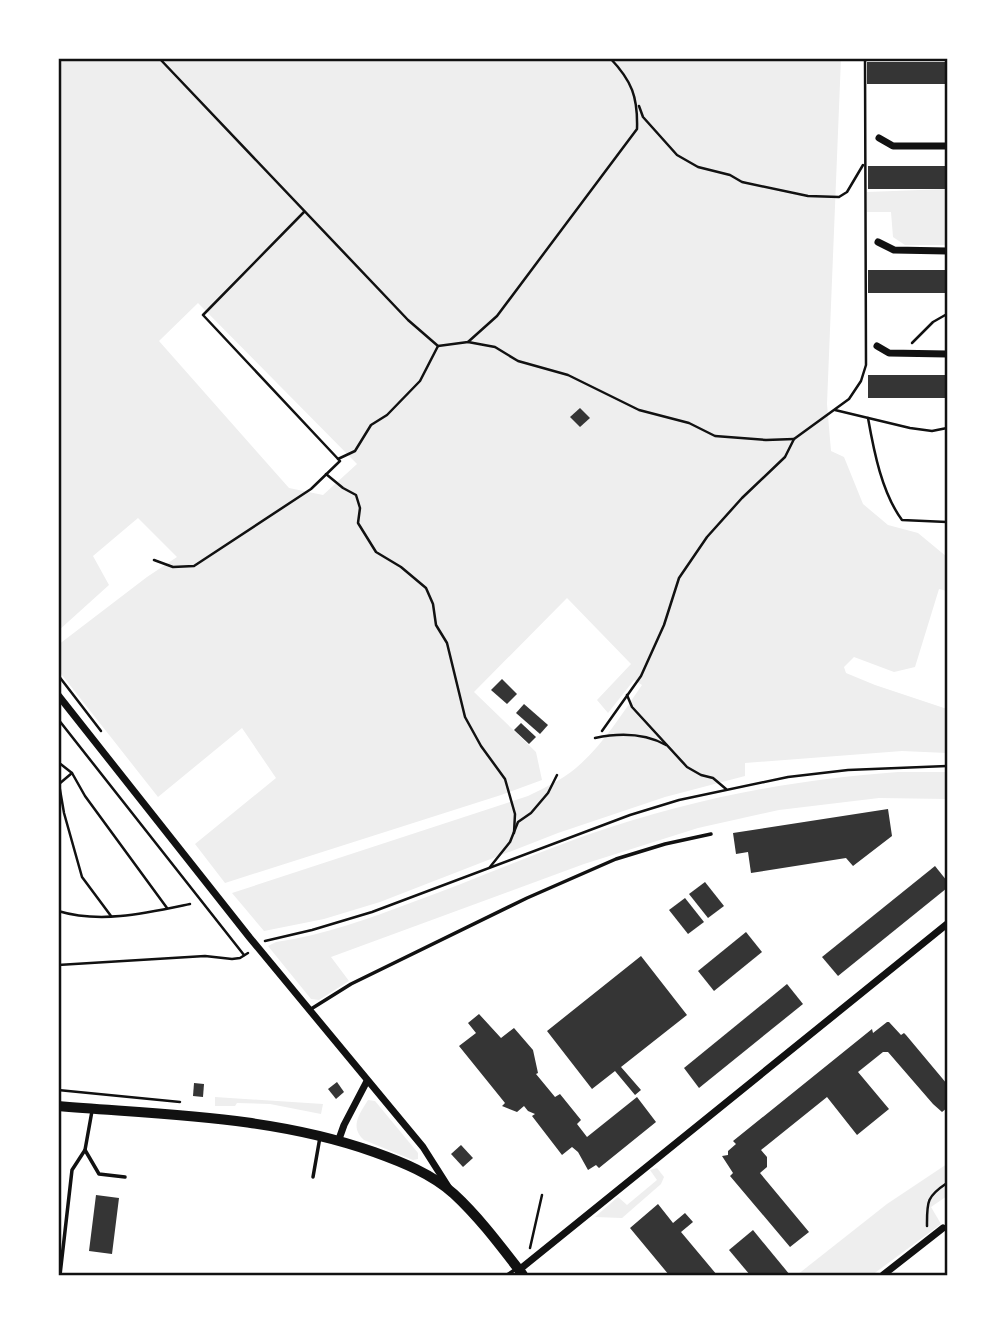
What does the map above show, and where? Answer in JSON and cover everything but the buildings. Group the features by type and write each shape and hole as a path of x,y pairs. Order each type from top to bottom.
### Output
{"main road":[{"path":"58,1106 257,1123 339,1139 397,1160 427,1175 453,1193 520,1271"}],"street":[{"path":"879,138 893,146 947,146"},
{"path":"878,242 894,250 947,251"},
{"path":"877,346 889,353 947,354"},
{"path":"58,695 309,1010 423,1147 453,1193"},
{"path":"520,1271 947,924"},
{"path":"339,1139 367,1081"},
{"path":"883,1275 945,1226"}],"lane":[{"path":"309,1010 351,984 617,859 665,844 711,834"},
{"path":"60,1275 72,1170 85,1150 92,1108"},
{"path":"313,1177 321,1135"},
{"path":"85,1150 99,1174 125,1177"},
{"path":"507,1275 520,1271"}],"path":[{"path":"159,58 408,320 438,346 468,342 495,347 518,361 568,375 639,410 689,423 715,436 794,439"},
{"path":"610,58 625,74 643,117 677,155 698,167 730,175 742,182 808,196 839,197 846,192 865,163"},
{"path":"602,731 641,676 664,625 679,578 707,537 742,498 785,457 794,439 849,399 861,381 866,365 865,58"},
{"path":"468,342 497,316 637,129 638,103"},
{"path":"154,561 173,567 194,566 311,488 340,461 203,315 304,212"},
{"path":"902,353 933,322 947,314"},
{"path":"337,459 355,451 371,425 387,415 420,381 438,346"},
{"path":"834,410 932,431 947,428"},
{"path":"868,418 892,506 902,520 947,522"},
{"path":"326,474 356,495 360,508 358,523 376,552 401,567 426,588 433,604 436,625 450,654 465,717 481,746 505,779 515,814 514,833"},
{"path":"627,695 632,706 687,767 713,778 726,789"},
{"path":"58,719 245,955"},
{"path":"595,738 619,734 640,736 669,747"},
{"path":"58,761 72,773 85,796 167,908"},
{"path":"287,935 372,912 630,814 726,789 788,777 848,770 947,766"},
{"path":"72,773 58,784 64,813 82,877 110,916"},
{"path":"489,867 502,852 518,822 531,813 548,793 557,775"},
{"path":"58,911 92,918 190,904"},
{"path":"58,965 205,956"},
{"path":"58,1090 185,1103"},
{"path":"925,1242 927,1204 933,1192 947,1183"},
{"path":"530,1250 542,1195"}],"shaded area":[{"path":"58,58 841,58 827,404 831,451 844,457 863,504 888,525 918,533 947,557 947,591 939,589 915,667 894,672 854,657 844,667 846,673 875,685 947,709 947,753 902,751 745,763 745,776 665,797 558,833 380,902 324,919 264,931 232,893 528,796 571,772 603,739 642,685 634,680 608,713 597,700 631,664 567,598 474,692 536,752 542,780 225,883 195,844 276,778 242,728 158,797 58,670 58,645 177,557 138,518 93,556 109,585 58,631","holes":["198,303 357,464 323,495 289,488 159,341"]},
{"path":"947,189 947,245 905,245 893,237 891,212 867,212 867,192"},
{"path":"898,772 947,772 947,799 879,798 779,810 698,828 584,864 331,957 349,981 319,1000 311,999 268,946 363,920 587,835 664,811 779,786"},
{"path":"215,1097 323,1104 321,1114 270,1104 237,1103 235,1106 215,1106"},
{"path":"368,1100 375,1101 418,1153 418,1159 413,1160 364,1140 357,1130 357,1120"},
{"path":"947,1164 947,1196 931,1207 941,1224 872,1275 797,1275 887,1204"},
{"path":"657,1168 664,1177 661,1184 622,1218 595,1217 618,1197 627,1205 657,1180 650,1170"}]}
